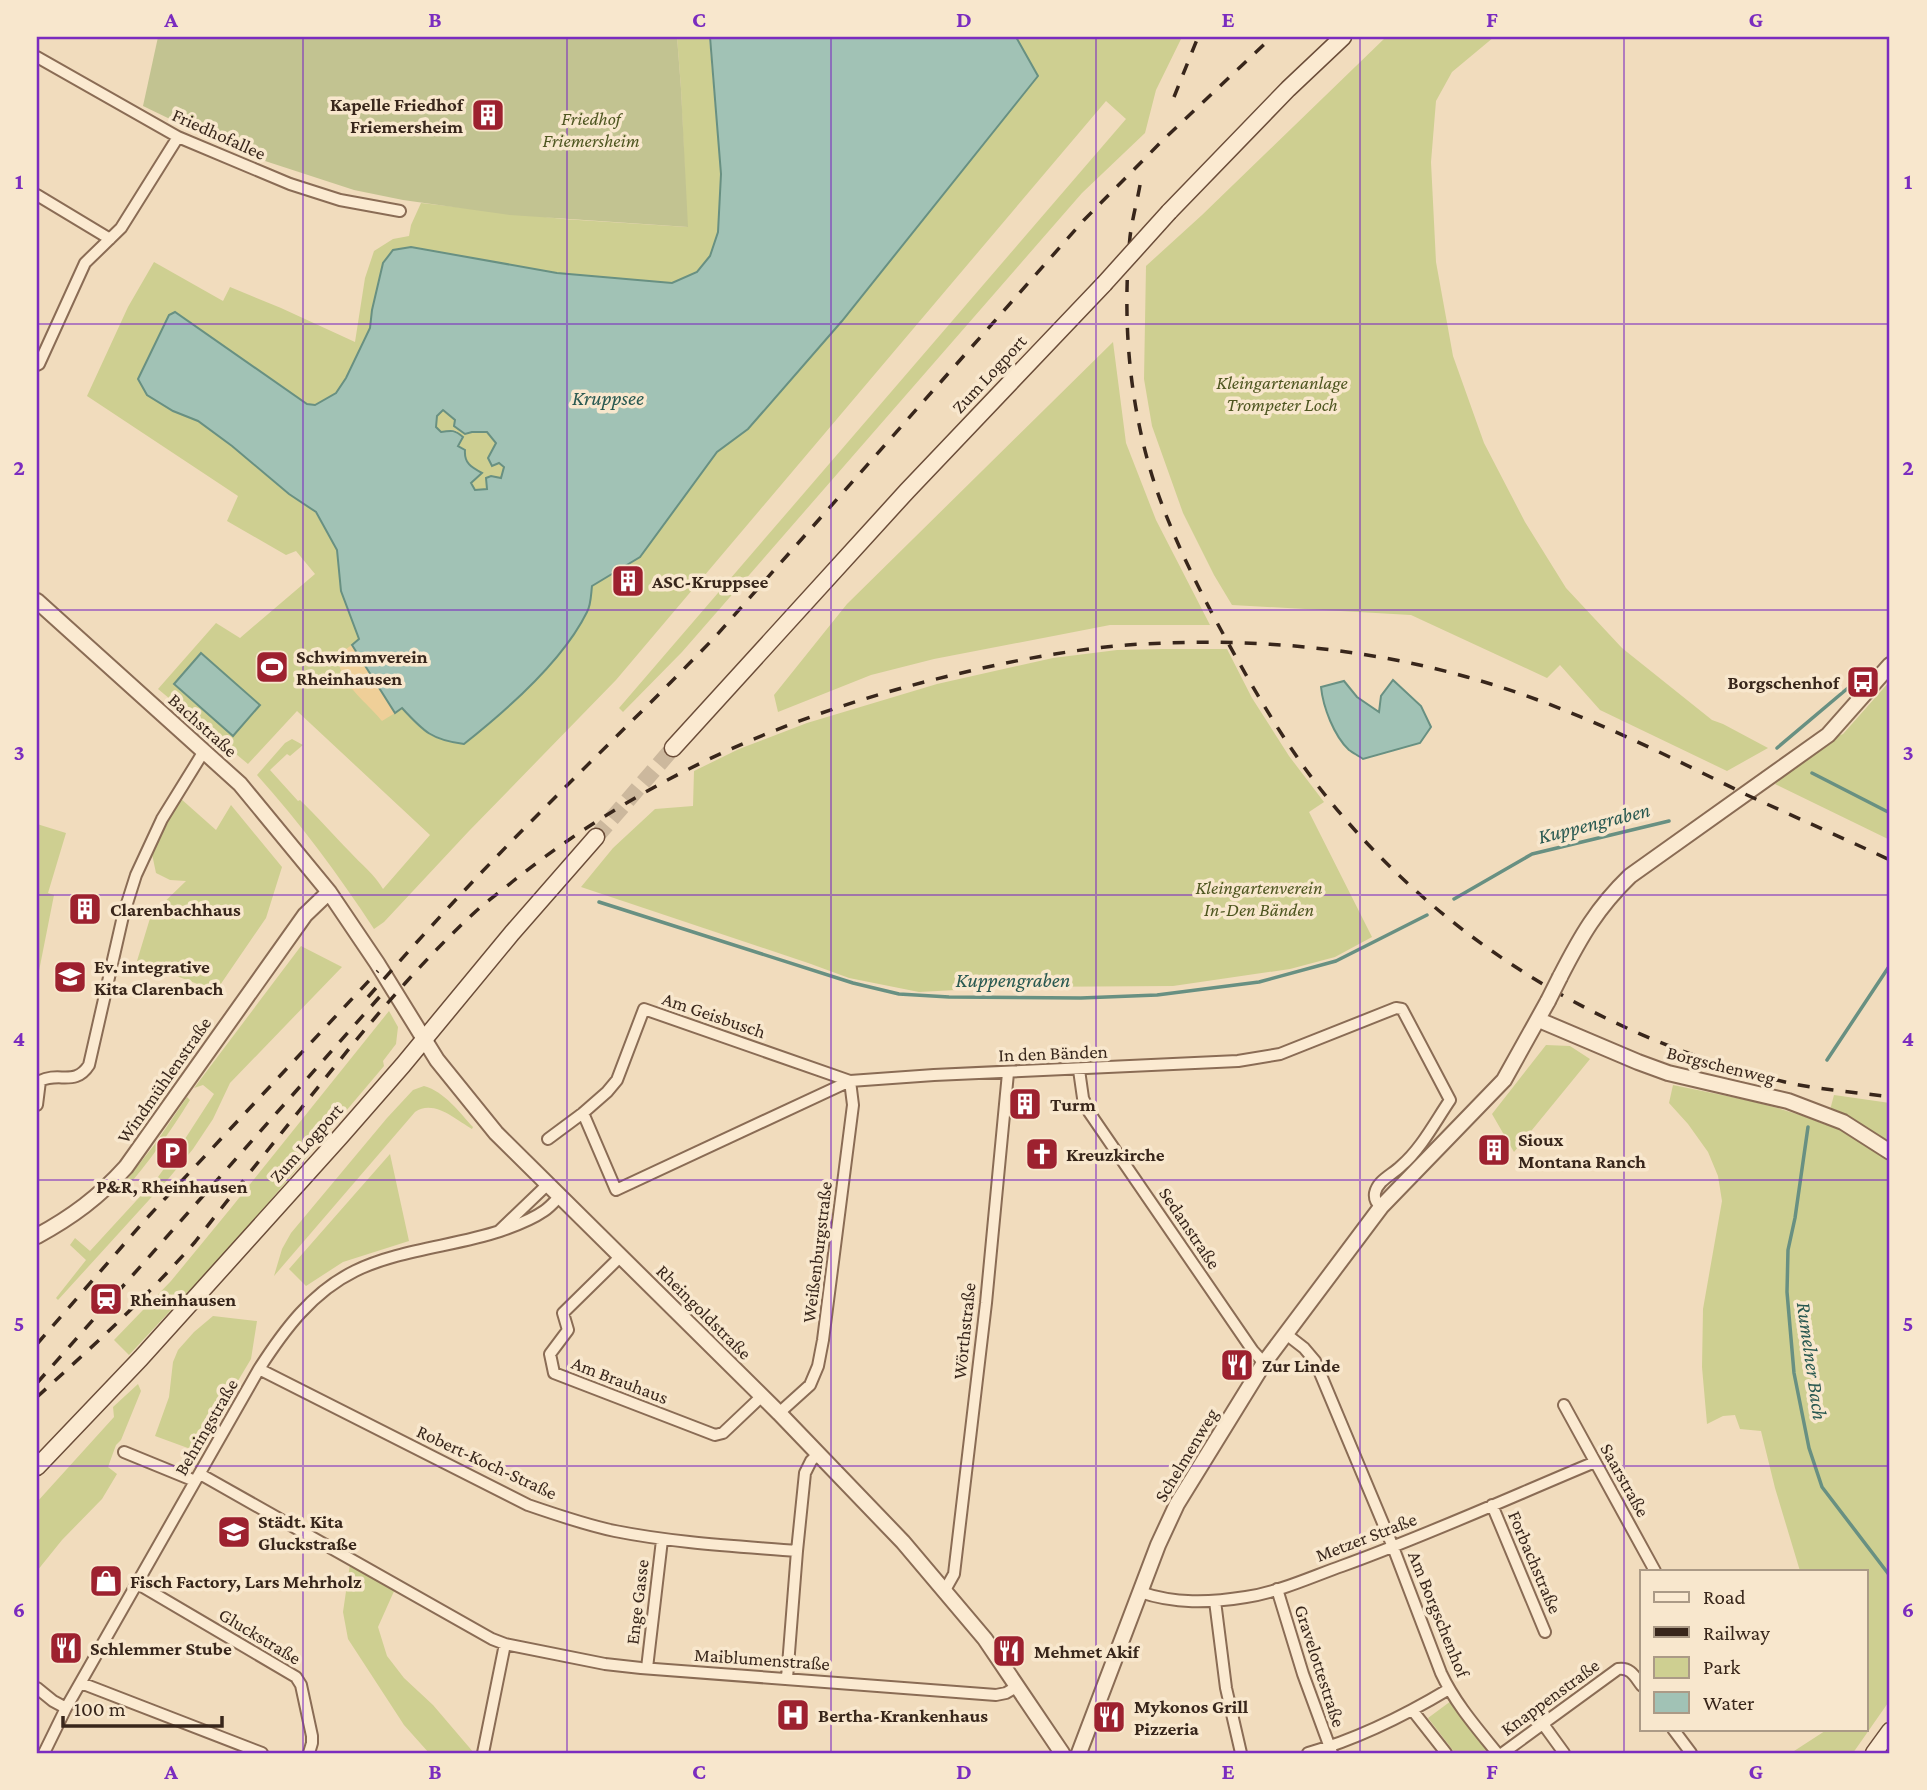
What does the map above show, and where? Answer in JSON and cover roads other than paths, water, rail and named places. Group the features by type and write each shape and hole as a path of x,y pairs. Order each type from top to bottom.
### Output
{"main road":[{"name":"Zum Logport","path":"673,748 907,491 1169,212 1343,37"},
{"name":"Zum Logport","path":"37,1467 141,1358 341,1136 596,837"},
{"path":"1874,1753 1890,1731"}],"street":[{"name":"Friedhofallee","path":"37,57 178,136 290,184 340,200 400,211"},
{"path":"37,365 85,262 121,228 178,136"},
{"path":"37,195 110,239"},
{"name":"Bachstraße","path":"37,601 240,784 329,892"},
{"name":"Schelmenweg","path":"1079,1753 1158,1545 1177,1504 1264,1363 1381,1207 1504,1080 1595,914 1630,876 1828,734 1890,665"},
{"path":"37,1105 40,1082 48,1077 75,1078 83,1074 89,1065 123,916 136,875 162,819 204,751"},
{"name":"Rheingoldstraße","path":"329,892 377,962 437,1060 496,1133 779,1413 903,1542 985,1639 1062,1753"},
{"name":"Windmühlenstraße","path":"37,1236 77,1213 109,1187 126,1167 305,915 329,892"},
{"name":"In den Bänden","path":"583,1113 616,1190 850,1081 1238,1061 1280,1054 1396,1008 1402,1009 1450,1100"},
{"name":"Am Geisbusch","path":"548,1139 583,1113 617,1080 644,1009 850,1081"},
{"name":"Borgschenweg","path":"1539,1020 1668,1073 1788,1101 1843,1122 1890,1152"},
{"name":"Sedanstraße","path":"1079,1070 1083,1098 1089,1112 1253,1351 1264,1363"},
{"name":"Wörthstraße","path":"945,1590 954,1574 986,1303 1008,1073"},
{"name":"Weißenburgstraße","path":"779,1413 810,1385 818,1366 853,1105 850,1081"},
{"name":"Schelmenweg","path":"1381,1207 1375,1197 1380,1182 1408,1160 1450,1100"},
{"name":"Behringstraße","path":"498,1232 548,1184"},
{"name":"Behringstraße","path":"44,1753 66,1708 197,1477 259,1369 291,1322 314,1298 355,1271 394,1257 473,1239 520,1224 544,1211 560,1196"},
{"name":"Am Brauhaus","path":"621,1256 564,1313 568,1330 551,1354 554,1373 715,1435 723,1433 762,1396"},
{"name":"Am Borgschenhof","path":"1286,1334 1315,1361 1393,1547 1433,1656 1449,1689 1462,1710 1497,1753"},
{"name":"Robert-Koch-Straße","path":"259,1369 528,1505 571,1520 613,1531 662,1539 797,1551"},
{"name":"Saarstraße","path":"1564,1405 1654,1570"},
{"name":"Maiblumenstraße","path":"124,1452 197,1477 505,1644 606,1664 647,1668 996,1695 1016,1687"},
{"path":"787,1678 805,1473 818,1453"},
{"name":"Metzer Straße","path":"1140,1592 1171,1601 1189,1602 1247,1597 1277,1589 1393,1547 1595,1462"},
{"name":"Forbachstraße","path":"1492,1505 1545,1632"},
{"name":"Enge Gasse","path":"647,1668 662,1539"},
{"name":"Gluckstraße","path":"138,1584 296,1677 301,1685 312,1736 309,1753"},
{"name":"Gravelottestraße","path":"1277,1589 1303,1674 1331,1750"},
{"path":"1214,1601 1226,1688 1241,1753"},
{"path":"483,1753 505,1644"},
{"name":"Knappenstraße","path":"1503,1753 1618,1669 1630,1671 1640,1684"},
{"path":"80,1683 262,1753"},
{"path":"37,1688 66,1708"},
{"path":"1308,1753 1331,1750 1413,1711 1449,1689"},
{"path":"1413,1711 1446,1753"},
{"path":"1543,1724 1564,1753"},
{"path":"1674,1730 1691,1753"}],"water":[{"name":"Kruppsee","path":"710,37 1016,37 1038,76 842,321 748,429 717,452 640,557 592,586 587,612 577,630 533,684 464,744 436,737 423,729 402,708 395,713 352,645 359,639 341,591 337,550 316,512 289,494 198,421 173,411 147,395 138,379 169,315 175,312 307,404 315,405 336,393 346,378 370,328 383,263 393,250 411,247 557,273 672,283 697,272 710,256 718,232 721,174","holes":["443,410 455,420 454,426 465,434 487,432 496,443 488,458 492,466 499,463 504,467 501,478 486,478 487,489 475,490 471,483 482,473 469,464 465,450 458,446 463,437 453,431 441,432 436,427 437,416"]},
{"path":"201,653 260,705 233,736 174,684"},
{"path":"1393,680 1421,706 1431,727 1420,743 1363,759 1349,750 1334,729 1321,687 1344,681 1357,697 1379,712 1381,696"}],"waterway":[{"path":"1777,748 1848,688"},
{"name":"Rumelner Bach","path":"1812,773 1890,813"},
{"name":"Kuppengraben","path":"1454,899 1532,854 1669,821"},
{"name":"Kuppengraben","path":"599,902 853,983 899,994 949,997 1081,998 1157,995 1259,982 1336,961 1427,915"},
{"name":"Rumelner Bach","path":"1827,1060 1890,965"},
{"name":"Rumelner Bach","path":"1808,1127 1788,1250 1787,1292 1794,1373 1809,1448 1822,1487 1890,1576"}],"tunnel":[{"path":"596,837 673,748"}],"railway":[{"path":"1174,97 1198,37"},
{"path":"368,997 508,845 715,637 1084,220 1165,138 1272,37"},
{"path":"1140,185 1130,237 1127,300 1130,362 1146,455 1169,522 1203,595 1265,708 1315,782 1361,836 1411,887 1466,932 1524,972 1586,1008 1650,1038 1717,1063 1798,1085 1890,1097"},
{"path":"37,1397 118,1322 176,1263 383,1009 450,936 483,905 562,845 613,811 666,781 777,730 893,691 1018,661 1127,645 1255,643 1299,646 1384,658 1467,677 1575,714 1890,860"},
{"path":"37,1344 146,1219 378,971"},
{"path":"37,1383 383,993"}],"place":[{"name":"Kapelle Friedhof Friemersheim","path":"488,115"},
{"name":"ASC-Kruppsee","path":"628,581"},
{"name":"Schwimmverein Rheinhausen","path":"272,667"},
{"name":"Borgschenhof","path":"1863,682"},
{"name":"Clarenbachhaus","path":"85,909"},
{"name":"Ev. integrative Kita Clarenbach","path":"70,977"},
{"name":"Turm","path":"1025,1104"},
{"name":"Sioux Montana Ranch","path":"1494,1150"},
{"name":"P&R, Rheinhausen","path":"172,1153"},
{"name":"Kreuzkirche","path":"1042,1154"},
{"name":"Rheinhausen","path":"106,1299"},
{"name":"Zur Linde","path":"1237,1365"},
{"name":"Städt. Kita Gluckstraße","path":"234,1532"},
{"name":"Fisch Factory, Lars Mehrholz","path":"106,1581"},
{"name":"Schlemmer Stube","path":"66,1648"},
{"name":"Mehmet Akif","path":"1009,1651"},
{"name":"Bertha-Krankenhaus","path":"793,1715"},
{"name":"Mykonos Grill Pizzeria","path":"1109,1717"}],"park label":[{"name":"Friedhof Friemersheim","path":"591,129"},
{"name":"Kleingartenanlage Trompeter Loch","path":"1282,393"},
{"name":"Kleingartenverein In-Den Bänden","path":"1259,898"}]}
